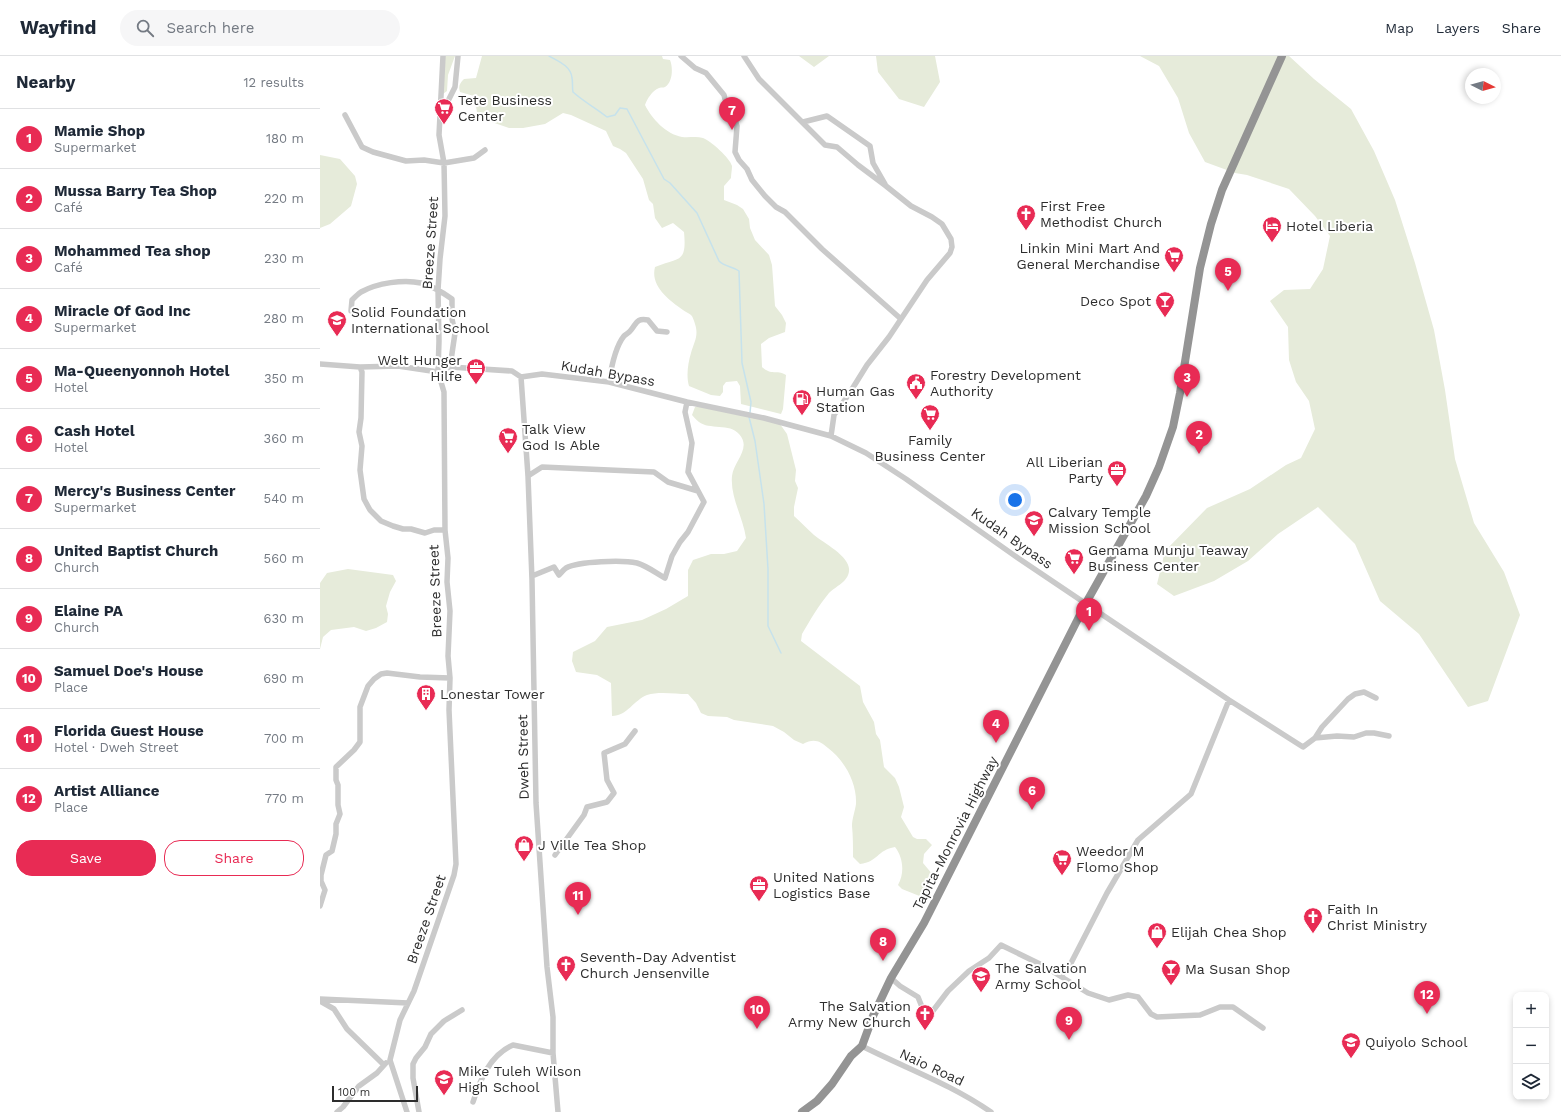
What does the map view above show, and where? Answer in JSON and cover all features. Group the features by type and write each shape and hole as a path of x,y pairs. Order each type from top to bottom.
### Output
{"highway":[{"name":"Tapita-Monrovia Highway","path":"802,1112 818,1101 832,1084 851,1056 862,1046 873,1016 891,978 924,923 1086,603 1146,496 1173,427 1180,393 1200,268 1213,216 1222,190 1282,56"}],"street":[{"name":"Breeze Street","path":"390,1060 400,1020 414,991 454,875 455,828 451,769 450,678 448,656 450,611 447,582 448,558 445,530 444,392 438,372 438,290 445,216 444,163 439,135 443,56"},
{"path":"439,125 445,107 456,87 458,56"},
{"path":"681,56 696,68 706,73 724,95 730,106 737,126 735,152 738,160 747,169 752,180 765,196 776,207 785,212 822,249 901,319"},
{"path":"744,56 759,79 825,145 837,147 911,206 942,224 951,239 952,247 950,253 927,280 834,415 830,436"},
{"path":"345,115 362,147 373,152 406,161 424,160 444,163 474,158 486,150"},
{"path":"803,122 827,116 863,140 870,146 873,163 886,186"},
{"path":"351,311 352,300 360,292 383,284 404,282 421,283 438,290 452,298 452,319 455,333 450,367"},
{"path":"609,382 613,363 623,336 631,331 635,323 642,319 648,320 657,331 667,332"},
{"path":"320,364 398,366 438,372"},
{"path":"360,366 362,372 361,418 358,432 362,446 360,470 364,499 370,510 381,520 393,526 425,533 434,530 445,530"},
{"name":"Kudah Bypass","path":"438,372 450,367 512,371 521,377 542,374 609,382 687,402 751,415 830,436 866,453 893,470 1018,558 1229,700 1303,747 1315,738"},
{"name":"Dweh Street","path":"521,377 528,476 532,576 536,803 547,967 553,1017 553,1053 558,1112"},
{"path":"532,576 554,567 559,575 566,568 579,565 603,562 625,562 638,564 665,578 672,556 688,532 704,502 688,472 692,443 685,412 687,402"},
{"path":"528,476 542,467 654,472 668,482 698,491"},
{"path":"320,906 325,890 321,881 321,875 326,855 332,851 336,834 336,824 340,814 338,805 336,767 354,750 360,742 360,707 368,686 381,674 387,673 420,677 450,678"},
{"path":"1315,738 1322,727 1348,699 1355,694 1364,692 1376,698"},
{"path":"1061,976 1070,963 1107,893 1138,840 1191,794 1229,700"},
{"path":"555,855 584,815 587,807 607,802 614,792 607,780 604,753 625,744 635,731"},
{"path":"1315,738 1337,736 1354,737 1366,733 1389,736"},
{"path":"891,978 900,986 918,996 922,1006 932,1012 948,991 969,971 989,958 1001,945 1042,965 1088,993 1109,1000 1128,995 1138,997 1151,1014 1157,1017 1200,1015 1220,1007 1233,1007 1263,1028"},
{"path":"320,1000 408,1003"},
{"path":"320,1000 334,1009 347,1029 384,1065"},
{"path":"419,1112 414,1078 414,1064 416,1058 426,1047 431,1034 444,1021 462,1010"},
{"path":"473,1102 483,1074 495,1059 508,1047 513,1045 553,1053"},
{"name":"Naio Road","path":"862,1046 954,1090 977,1102 991,1112"},
{"path":"337,1112 343,1107 359,1086 377,1073 390,1060 407,1112"}],"green space":[{"path":"444,56 455,56 448,75 447,91 443,94"},
{"path":"482,56 662,56 663,59 670,60 672,70 670,82 665,87 654,91 648,98 645,105 651,115 670,133 682,137 703,138 724,154 731,163 731,178 724,186 724,200 743,209 749,219 750,228 755,240 769,255 772,265 775,306 786,323 785,332 769,338 761,344 762,367 771,372 779,372 786,375 783,409 781,414 741,404 740,386 737,381 726,382 720,396 711,395 689,386 688,370 690,357 696,339 695,324 691,315 672,302 662,292 655,280 654,274 655,267 680,258 684,250 684,232 673,223 662,228 655,218 653,204 649,200 643,179 626,153 613,146 606,131 571,115 563,113 545,124 523,128 509,128 483,119 477,112 474,96 460,92 459,88 460,83 464,79 476,78"},
{"path":"799,56 829,56 814,67"},
{"path":"876,56 935,56 940,82 924,107 899,99 878,72"},
{"path":"1140,56 1289,56 1314,79 1351,109 1374,151 1395,200 1434,330 1445,390 1455,459 1474,523 1504,572 1520,615 1488,701 1468,707 1419,634 1380,601 1355,544 1318,507 1278,534 1248,561 1214,581 1174,596 1157,584 1165,551 1207,508 1250,489 1286,465 1301,458 1315,429 1309,401 1296,382 1289,360 1288,327 1270,301 1284,290 1310,289 1323,269 1330,236 1315,216 1289,189 1247,175 1235,173 1205,162 1189,133 1178,98 1159,66"},
{"path":"320,155 340,159 355,176 357,184 351,206 330,224 320,228"},
{"path":"702,405 780,424 787,434 796,470 795,481 798,488 794,507 794,516 814,535 830,546 846,561 849,571 848,575 841,584 829,593 822,602 802,634 801,641 860,686 863,702 874,722 876,734 880,740 884,767 895,778 899,787 904,807 901,817 913,837 917,839 926,839 932,845 924,854 923,863 933,875 932,881 929,890 922,897 902,889 898,885 902,875 902,865 900,855 895,847 884,851 866,863 860,864 853,857 852,823 856,796 852,780 840,759 822,744 817,741 810,741 803,744 794,740 773,726 734,720 727,717 708,716 701,713 696,703 688,694 662,693 647,695 638,700 626,711 612,716 611,683 597,675 576,672 572,661 573,652 595,641 607,627 642,620 666,609 688,596 688,570 693,560 711,554 724,554 737,551 746,538 732,484 733,470 743,449 743,439 735,431 725,427 708,426 698,421 692,415 695,407"},
{"path":"348,569 393,575 396,581 390,592 386,606 388,614 387,622 366,631 354,627 331,630 323,637 320,649 320,583 327,573"}],"waterway":[{"path":"549,56 567,67 572,78 573,92 607,117 615,115 620,108 627,109 664,179 670,183 697,213 719,261 739,271 742,363 751,402 750,413"},
{"path":"749,417 755,441 764,504 768,569 768,626 781,653"}],"place":[{"name":"Tete Business Center","path":"444,125"},
{"name":"Mercy's Business Center","path":"732,130"},
{"name":"First Free Methodist Church","path":"1026,231"},
{"name":"Hotel Liberia","path":"1272,243"},
{"name":"Linkin Mini Mart And General Merchandise","path":"1174,273"},
{"name":"Ma-Queenyonnoh Hotel","path":"1228,291"},
{"name":"Deco Spot","path":"1165,318"},
{"name":"Solid Foundation International School","path":"337,337"},
{"name":"Welt Hunger Hilfe","path":"476,385"},
{"name":"Mohammed Tea shop","path":"1187,397"},
{"name":"Forestry Development Authority","path":"916,400"},
{"name":"Human Gas Station","path":"802,416"},
{"name":"Family Business Center","path":"930,431"},
{"name":"Talk View God Is Able","path":"508,454"},
{"name":"Mussa Barry Tea Shop","path":"1199,454"},
{"name":"All Liberian Party","path":"1117,487"},
{"name":"Calvary Temple Mission School","path":"1034,537"},
{"name":"Gemama Munju Teaway Business Center","path":"1074,575"},
{"name":"Mamie Shop","path":"1089,631"},
{"name":"Lonestar Tower","path":"426,711"},
{"name":"Miracle Of God Inc","path":"996,743"},
{"name":"Cash Hotel","path":"1032,810"},
{"name":"J Ville Tea Shop","path":"524,862"},
{"name":"Weedor M Flomo Shop","path":"1062,876"},
{"name":"United Nations Logistics Base","path":"759,902"},
{"name":"Florida Guest House","path":"578,915"},
{"name":"Faith In Christ Ministry","path":"1313,934"},
{"name":"Elijah Chea Shop","path":"1157,949"},
{"name":"United Baptist Church","path":"883,961"},
{"name":"Seventh-Day Adventist Church Jensenville","path":"566,982"},
{"name":"Ma Susan Shop","path":"1171,986"},
{"name":"The Salvation Army School","path":"981,993"},
{"name":"Artist Alliance","path":"1427,1014"},
{"name":"Samuel Doe's House","path":"757,1029"},
{"name":"The Salvation Army New Church","path":"925,1031"},
{"name":"Elaine PA","path":"1069,1040"},
{"name":"Quiyolo School","path":"1351,1059"},
{"name":"Mike Tuleh Wilson High School","path":"444,1096"}]}
